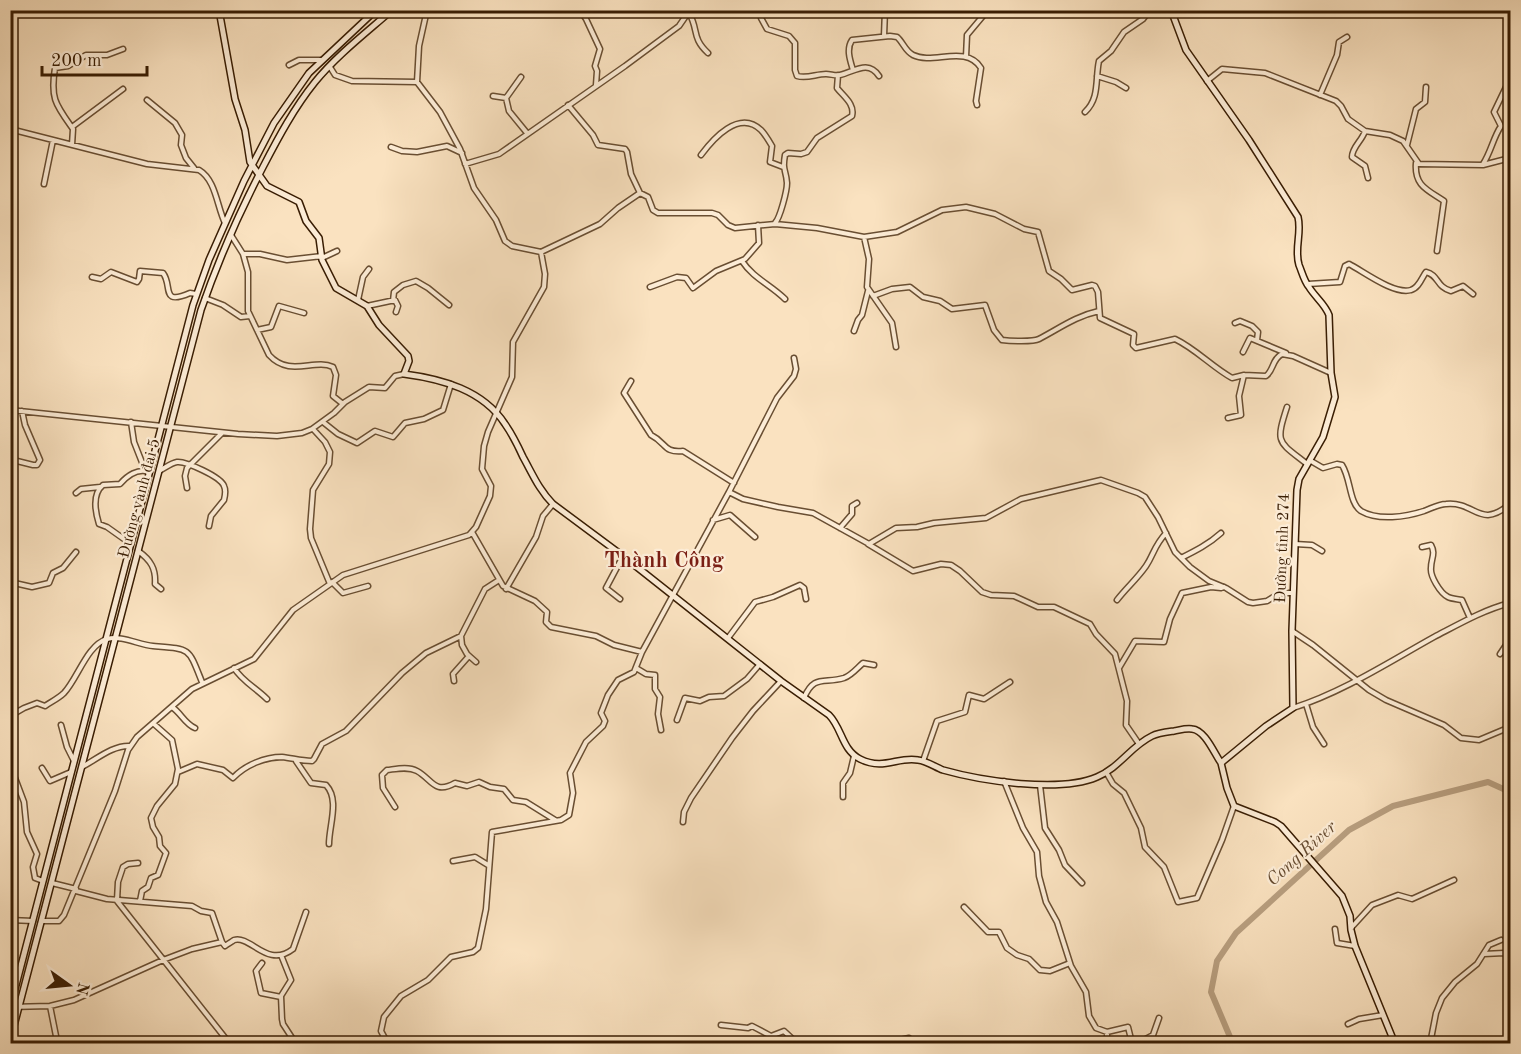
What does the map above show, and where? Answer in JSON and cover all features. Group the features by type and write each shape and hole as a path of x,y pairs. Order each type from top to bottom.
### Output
{"main road":[{"path":"219,10 235,99 245,130 252,166 267,186 299,202 306,221 319,238 322,257 336,288 367,306 380,327 409,359 404,374 433,378 482,399 506,424 533,476 553,504 832,719 848,749 854,756 865,762 879,764 912,759 944,770 989,780 1040,784 1080,783 1119,764 1139,744 1157,734 1192,729 1202,734 1221,763 1234,806 1275,822 1342,896 1347,905 1350,929 1356,946 1395,1044"},
{"name":"Đường vành đai 5","path":"71,772 147,471 196,294 208,260 274,123 309,73 376,10"},
{"name":"Đường vành đai 5","path":"10,1041 205,298 217,265 282,129 316,81 392,10"},
{"name":"Đường tỉnh 274","path":"1170,10 1184,46 1249,140 1298,217 1300,230 1297,256 1307,284 1327,309 1329,315 1331,373 1335,389 1334,404 1323,438 1298,483 1292,593 1293,708"},
{"path":"1221,763 1266,726 1293,708"},
{"path":"11,1007 71,772"}],"street":[{"path":"427,10 419,46 417,82 440,112 462,153 474,188 496,220 505,241 512,246 541,252 600,224 640,193 646,194 653,210 658,213 712,213 735,228 775,224 817,228 864,237 901,231 933,214 950,208 966,207 995,214 1024,229 1038,232 1049,271 1072,290 1095,286 1098,292 1101,320 1134,334 1133,345 1136,348 1175,339 1229,377 1235,378 1244,375 1266,376 1271,372 1278,356 1282,354 1293,356"},
{"path":"580,10 600,49 595,66 596,86"},
{"path":"764,10 761,18 767,28 789,36 795,43 797,76 838,75 860,67 868,67 879,76"},
{"path":"884,36 885,10"},
{"path":"966,57 967,35 988,10"},
{"path":"1085,112 1092,105 1095,96 1100,59 1111,51 1124,32 1143,19 1150,10"},
{"path":"465,164 494,156 527,134 679,26 690,12"},
{"path":"690,12 698,42 708,53"},
{"path":"853,70 849,52 852,40 884,36 897,37 909,54 966,57 979,65 981,68 977,105"},
{"path":"1320,95 1337,55 1339,42 1347,37"},
{"path":"72,145 74,132 72,127 54,100 55,68 68,66 86,55 107,55 123,49"},
{"path":"289,65 299,60 322,61"},
{"path":"330,67 335,75 352,81 417,82"},
{"path":"1207,81 1222,69 1270,75 1339,103 1348,119 1365,131 1397,137 1407,145 1416,162 1416,176 1420,182 1430,194 1444,201 1437,251"},
{"path":"775,224 780,217 786,187 783,167 786,153 807,152 817,138 852,116 850,101 837,88 838,75"},
{"path":"1097,76 1126,88"},
{"path":"506,98 521,77"},
{"path":"1483,165 1501,126 1494,112 1510,84"},
{"path":"1407,145 1416,109 1425,102 1426,87"},
{"path":"72,127 123,89"},
{"path":"493,96 506,98"},
{"path":"506,98 510,113 527,134"},
{"path":"147,100 175,123 182,135 181,145 186,158 195,169"},
{"path":"568,105 593,135 598,145 625,149 631,174 640,193"},
{"path":"701,155 728,127 741,123 761,130 772,146 770,162 783,167"},
{"path":"10,129 147,164 195,169 204,173 210,181 225,223"},
{"path":"1365,131 1361,142 1353,150 1352,157 1365,166 1368,178"},
{"path":"44,184 53,140"},
{"path":"391,147 402,151 417,152 447,146 462,153"},
{"path":"1416,162 1421,165 1483,165 1510,158"},
{"path":"650,288 680,277 686,278 693,288 713,272 742,261 759,243 758,225"},
{"path":"231,235 243,254 249,277 247,307 269,355 275,360 297,368 325,364 333,367 336,375 333,396 343,404"},
{"path":"864,237 869,259 866,284 892,323 896,347"},
{"path":"243,254 260,254 287,260 322,257 337,251"},
{"path":"42,921 62,919 76,890 115,791 130,746 172,707 202,682 254,659 290,613 346,573 472,532 490,496 491,486 482,465 486,438 512,377 513,342 544,287 545,274 541,252"},
{"path":"742,261 755,277 776,290 785,299"},
{"path":"1307,284 1338,283 1345,266 1349,264 1378,283 1407,290 1417,286 1426,272 1432,274 1442,288 1451,291 1463,286 1473,294"},
{"path":"358,300 363,277 369,269"},
{"path":"92,277 101,279 111,272 137,282 140,271 163,273 166,276 168,292 172,297 179,298 190,292 196,294"},
{"path":"393,301 394,292 403,285 416,281 448,305"},
{"path":"873,296 910,286 923,297 940,301 952,309 985,305 994,330 1002,340 1038,340 1081,315 1099,311"},
{"path":"854,331 862,315 868,290"},
{"path":"205,298 223,305 241,317 250,316"},
{"path":"367,306 395,300 398,306 396,312"},
{"path":"257,330 271,327 279,306 303,313"},
{"path":"1235,323 1240,321 1254,327 1258,332 1257,340"},
{"path":"1243,352 1249,339 1257,340 1331,373"},
{"path":"388,1044 381,1031 384,1017 396,1000 428,980 452,957 473,952 478,948 486,909 492,832 556,821 566,818 570,812 573,791 570,773 586,742 603,726 601,713 608,695 619,679 633,674 672,594 734,483 777,398 794,376 796,369 794,358"},
{"path":"10,402 12,410 222,433 277,436 302,433 312,429 369,387 385,388 395,376 404,374"},
{"path":"1228,418 1241,415 1239,396 1244,375"},
{"path":"631,381 624,393 651,435 668,450 675,453 683,451 734,483"},
{"path":"323,422 338,434 357,443 375,431 393,437 405,423 424,419 443,410 451,384"},
{"path":"1287,407 1279,431 1279,439 1284,446 1309,463 1323,468 1342,465 1356,507 1376,516 1388,517 1451,504 1491,516 1504,510 1510,504"},
{"path":"13,460 37,465 40,460 25,426 22,411"},
{"path":"76,493 84,488 120,484 126,476 147,471 134,442 131,423"},
{"path":"312,429 325,442 330,452 329,464 313,490 310,533 331,583 343,593 368,586"},
{"path":"187,488 185,476 187,468 222,433"},
{"path":"159,471 177,462 190,465 224,485 224,500 211,516 209,526"},
{"path":"867,544 896,528 986,518 1021,499 1101,480 1142,494 1152,506 1173,549 1206,579 1253,603 1267,601 1278,594 1292,593"},
{"path":"100,487 95,508 99,524 107,527 130,544"},
{"path":"729,492 740,498 778,507 809,511 854,534 913,571 941,564 951,566 960,571 982,592 990,595 1014,596 1038,607 1054,607 1090,624 1096,634 1114,651 1127,701 1126,725 1139,744"},
{"path":"840,528 852,514 852,506 857,503"},
{"path":"506,588 536,537 541,519 553,504"},
{"path":"713,520 730,515 755,537"},
{"path":"472,532 499,580 506,588 539,604 547,612 546,621 551,627 596,636 614,645 642,652"},
{"path":"1117,600 1147,565 1155,545 1166,533"},
{"path":"1181,558 1211,542 1221,533"},
{"path":"1294,544 1312,545 1322,551"},
{"path":"1422,547 1433,546 1435,555 1431,570 1437,585 1447,597 1462,600 1470,618"},
{"path":"138,551 153,567 155,584 161,589"},
{"path":"10,582 30,587 49,583 53,573 63,568 76,552"},
{"path":"620,598 606,588 622,555"},
{"path":"476,662 462,645 461,636 485,589 499,580"},
{"path":"728,638 757,600 800,585 804,588 806,599"},
{"path":"1118,668 1135,641 1164,642 1170,619 1182,593 1211,587 1224,587"},
{"path":"1293,708 1356,681 1470,618 1494,607 1510,603"},
{"path":"1292,631 1378,696 1441,724 1465,740 1479,740 1510,727"},
{"path":"178,772 197,764 223,770 233,778 243,768 263,760 282,757 308,761 314,759 322,744 346,731 405,671 429,651 461,636"},
{"path":"10,716 38,703 45,706 63,694 87,656 106,640 115,639 152,646 181,648 190,655 202,682"},
{"path":"1500,654 1510,639"},
{"path":"454,681 453,674 469,656"},
{"path":"804,698 808,688 814,682 842,678 863,663 874,665"},
{"path":"677,720 685,698 700,701 709,697 724,696 747,679 760,664"},
{"path":"234,668 240,678 251,684 267,699"},
{"path":"636,668 646,674 656,675 655,689 660,697 658,714 662,730"},
{"path":"683,822 684,812 691,798 732,738 781,681"},
{"path":"923,761 937,721 965,712 969,695 984,699 1010,682"},
{"path":"1306,704 1313,727 1324,744"},
{"path":"172,707 189,725 195,728"},
{"path":"140,901 142,891 148,887 151,878 158,875 166,853 160,846 159,837 152,822 153,814 175,784 178,772 172,740 154,724"},
{"path":"61,725 67,747 74,761"},
{"path":"82,767 110,751 124,745 130,746"},
{"path":"843,797 843,783 850,773 854,756"},
{"path":"295,760 311,783 326,785 331,792 334,806 329,844"},
{"path":"42,768 50,781 71,772"},
{"path":"395,807 383,788 382,775 387,770 412,769 439,787 447,787 455,783 467,786 479,782 502,788 513,800 526,802 556,821"},
{"path":"1106,772 1113,784 1124,793 1141,828 1145,847 1164,867 1179,902 1197,898 1234,806"},
{"path":"10,776 15,778 24,802 26,830 37,854 33,867 35,878 43,881"},
{"path":"1003,781 1025,832 1037,852 1039,876 1046,902 1057,922 1070,963 1086,992 1089,1017 1096,1028 1107,1032 1128,1027 1131,1039 1140,1042 1153,1035 1159,1018"},
{"path":"1040,784 1045,828 1065,864 1082,883"},
{"path":"453,861 475,857 488,865"},
{"path":"138,863 123,867 118,882 117,900 230,1044"},
{"path":"1350,929 1372,905 1398,895 1412,899 1455,880"},
{"path":"52,883 96,897 190,905 201,911 212,913 225,946 233,940 239,940 267,954 282,955 293,949 306,912"},
{"path":"964,906 988,932 999,932 1006,948 1029,959 1040,970 1050,971 1070,963"},
{"path":"10,920 33,921"},
{"path":"1335,929 1337,943 1356,946"},
{"path":"1430,1044 1436,1013 1442,998 1455,982 1477,964 1491,943 1501,940"},
{"path":"11,1007 50,1006 82,997 163,960 192,949 222,942"},
{"path":"1483,954 1504,953 1510,962"},
{"path":"282,955 291,980 281,997 282,1022 296,1044"},
{"path":"262,963 256,970 261,993 281,997"},
{"path":"50,1006 56,1044"},
{"path":"1348,1024 1359,1019 1383,1015"},
{"path":"721,1025 748,1028 752,1026 771,1036 784,1031 798,1044"},
{"path":"1107,1032 1107,1044"},
{"path":"882,1044 909,1038 915,1044"}],"waterway":[{"name":"Cong River","path":"1233,1044 1211,992 1217,961 1236,933 1349,830 1393,806 1488,782 1510,792"}],"district":[{"name":"Thành Công","path":"664,559"}]}
